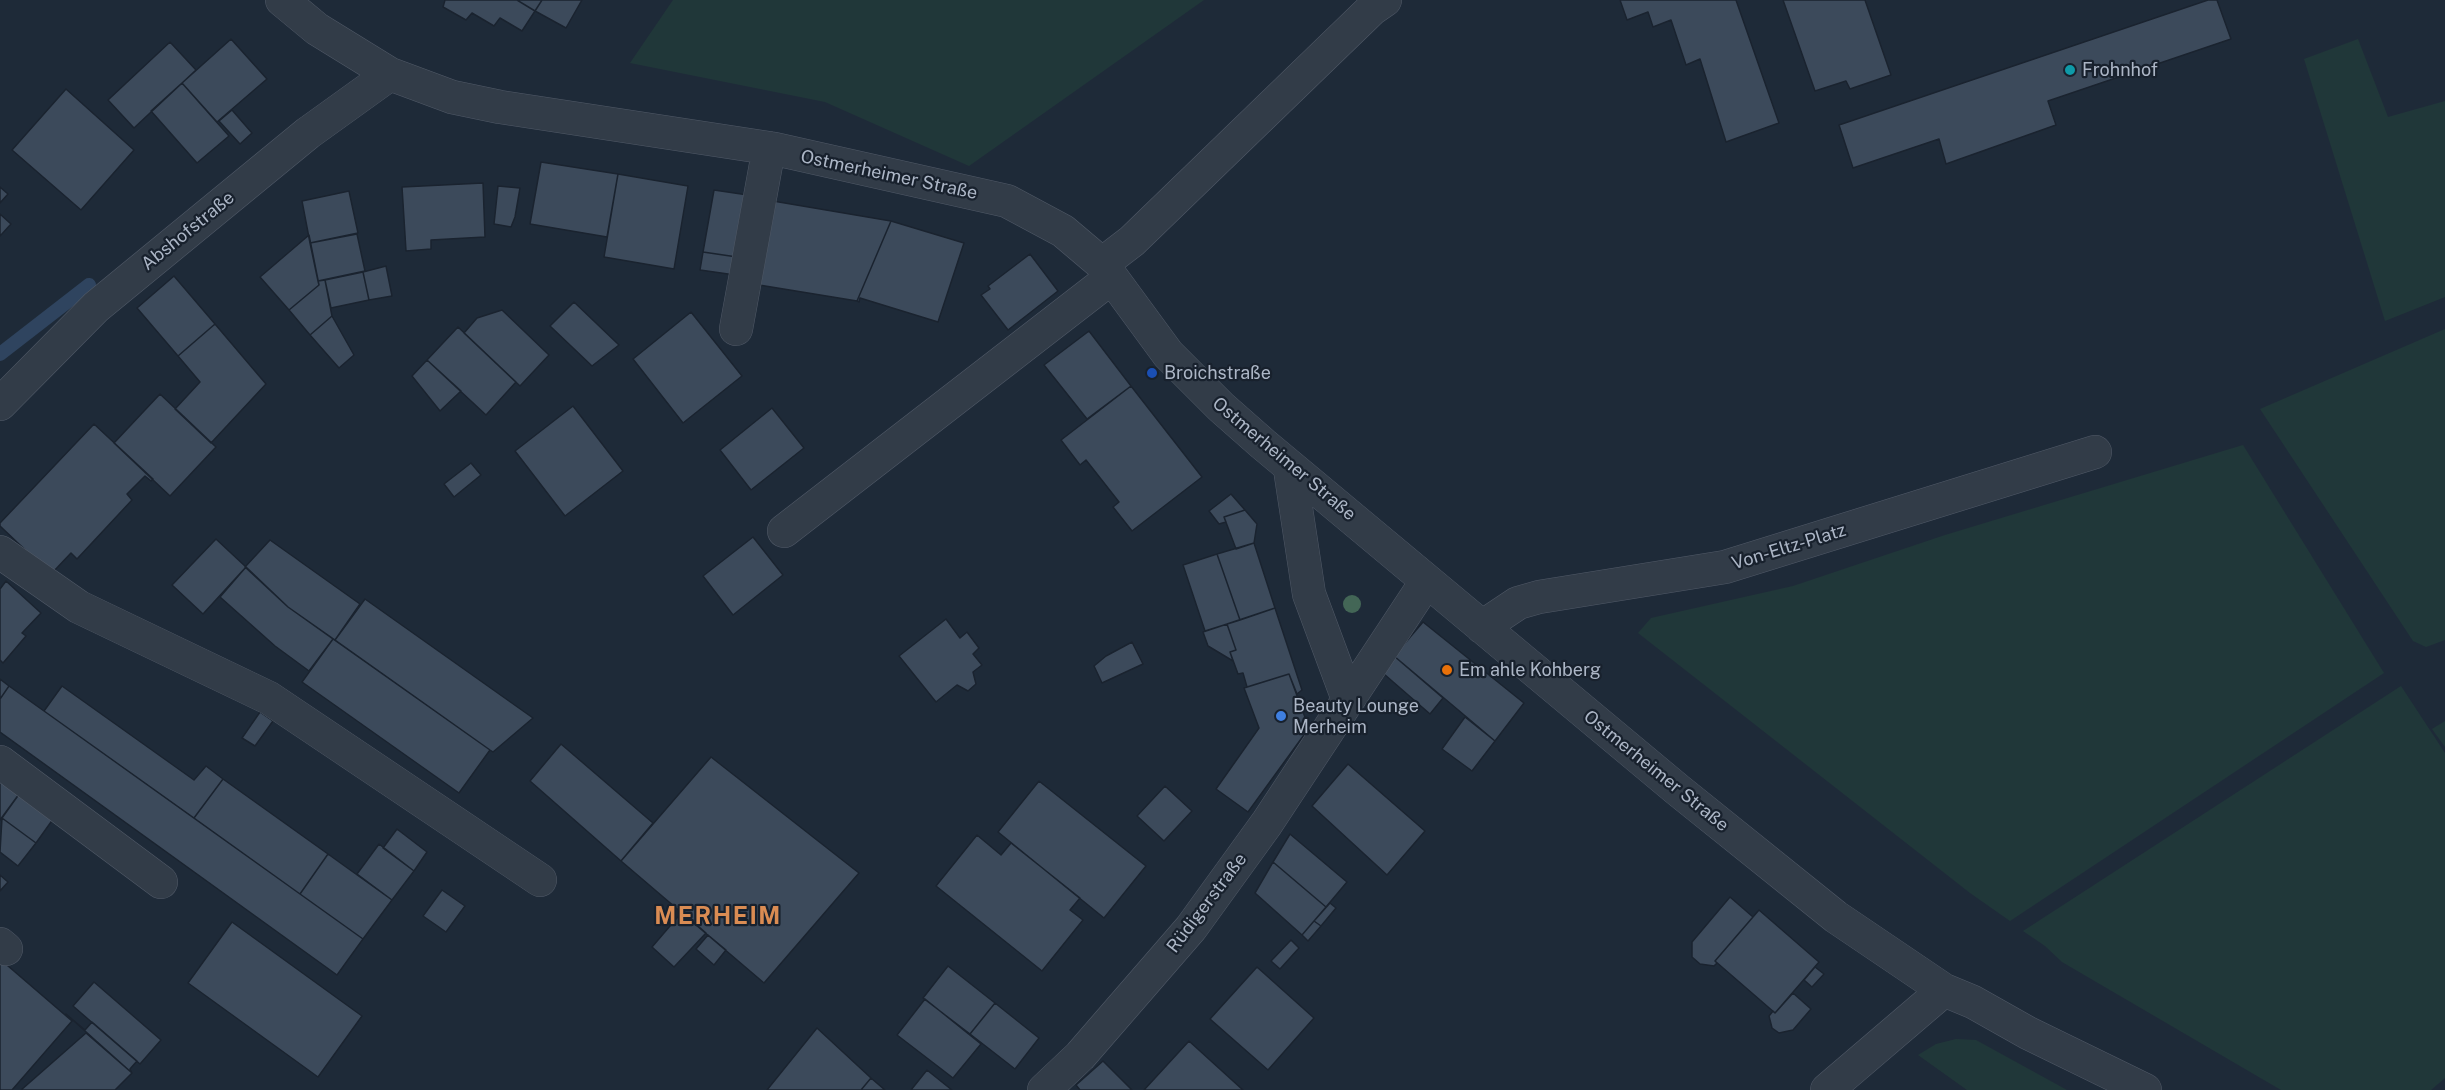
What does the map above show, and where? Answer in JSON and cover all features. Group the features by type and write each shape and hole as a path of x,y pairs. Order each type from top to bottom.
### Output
{"street":[{"name":"Ostmerheimer Straße","path":"282,0 317,29 390,74 452,97 500,107 769,148 1007,201 1063,231 1106,271 1168,354 1221,407 1290,469 1354,518 1426,582 1836,917 1944,990 1973,1002 2145,1090"},
{"path":"784,531 1106,271 1132,241 1372,9 1385,0"},
{"name":"Abshofstraße","path":"0,404 96,307 308,133 390,74"},
{"path":"736,329 769,148"},
{"name":"Von-Eltz-Platz","path":"1482,627 1518,603 1539,597 1725,567 2095,452"},
{"path":"1290,469 1309,594 1348,699"},
{"path":"0,552 79,607 269,698 540,880"},
{"name":"Rüdigerstraße","path":"1044,1090 1080,1056 1191,928 1267,823 1426,582"},
{"path":"0,762 161,882"},
{"path":"1827,1090 1944,990"}],"green space":[{"path":"673,0 1204,0 969,166 825,102 630,63"},
{"path":"2358,39 2388,117 2445,101 2445,297 2385,321 2304,59"},
{"path":"2445,329 2445,640 2426,647 2413,641 2260,409"},
{"path":"2243,445 2384,673 2010,921 1970,893 1638,633 1651,618 1793,586 1945,535"},
{"path":"2401,686 2445,753 2445,1078 2431,1090 2281,1090 2062,962 2045,946 2023,931"},
{"path":"2445,721 2445,747 2432,729"},
{"path":"1956,1039 1976,1040 2067,1090 1967,1090 1918,1055 1936,1044"}],"building":[{"path":"445,0 517,0 535,11 522,31 500,18 494,26 472,13 466,20 443,7"},
{"path":"517,0 542,0 535,11"},
{"path":"542,0 582,0 566,28 535,11"},
{"path":"1620,0 1736,0 1779,123 1726,142 1700,59 1686,65 1671,20 1653,27 1648,12 1627,20"},
{"path":"1783,0 1865,0 1891,75 1850,89 1846,81 1815,91"},
{"name":"Frohnhof","path":"2208,0 2217,0 2231,39 2048,101 2056,125 1946,164 1939,139 1853,168 1839,125"},
{"path":"231,39 267,79 217,122 182,83"},
{"path":"170,42 196,70 134,128 108,100"},
{"path":"182,83 229,136 197,163 151,111"},
{"path":"66,89 134,150 81,210 12,150"},
{"path":"232,110 252,133 240,144 219,121"},
{"path":"541,162 618,174 607,237 530,224"},
{"path":"618,174 688,186 674,269 604,257"},
{"path":"483,183 485,237 431,240 431,249 406,251 402,187"},
{"path":"498,186 520,188 511,227 494,224"},
{"path":"0,187 8,194 0,203"},
{"path":"714,190 748,195 737,257 703,252"},
{"path":"349,191 358,233 310,243 302,201"},
{"path":"773,201 891,221 857,301 759,285"},
{"path":"0,214 11,224 0,236"},
{"path":"891,221 964,243 938,322 860,298 859,302 857,301"},
{"path":"357,234 365,271 318,281 310,243"},
{"path":"309,235 319,285 289,310 260,277"},
{"path":"703,252 737,257 735,275 700,270"},
{"path":"1030,254 1058,291 1008,330 981,295 990,289 988,286"},
{"path":"386,266 392,296 369,300 363,272"},
{"path":"363,272 369,300 331,308 325,280"},
{"path":"174,276 215,324 178,356 137,308"},
{"path":"325,280 332,316 310,335 289,310 319,285 318,281"},
{"path":"574,302 619,345 592,366 550,326"},
{"path":"502,310 549,355 520,386 464,333 477,318"},
{"path":"691,312 742,376 683,423 633,359"},
{"path":"332,316 354,355 339,368 310,335"},
{"path":"215,324 266,384 211,443 175,409 200,382 178,356"},
{"path":"458,327 516,382 486,415 427,360"},
{"path":"1089,331 1131,386 1087,419 1044,365"},
{"path":"427,360 461,391 440,411 412,376"},
{"path":"1131,386 1202,477 1132,531 1113,507 1119,502 1086,460 1080,465 1061,440"},
{"path":"160,394 216,447 170,496 114,443"},
{"path":"573,406 623,471 565,516 515,451"},
{"path":"772,408 804,448 751,490 720,450"},
{"path":"94,424 153,479 151,481 145,476 127,494 132,500 77,559 71,553 53,572 57,580 0,526 0,523"},
{"path":"471,463 481,475 454,497 444,484"},
{"path":"1231,494 1245,510 1224,517 1226,522 1219,524 1209,511"},
{"path":"1245,510 1257,524 1254,543 1236,549 1224,517"},
{"path":"753,537 783,575 733,615 703,576"},
{"path":"216,539 246,567 203,614 172,585"},
{"path":"270,540 360,604 335,640 288,607 245,567"},
{"path":"1254,543 1275,608 1240,620 1217,554"},
{"path":"1217,554 1240,620 1205,631 1183,565"},
{"path":"246,567 288,607 333,639 309,671 275,646 220,597"},
{"path":"6,581 41,613 22,633 26,636 3,663 0,660 0,589"},
{"path":"365,599 533,718 493,752 490,750 335,640"},
{"path":"1275,608 1302,690 1297,694 1289,674 1247,687 1243,673 1238,674 1230,652 1236,650 1227,624"},
{"path":"946,619 960,638 967,632 979,648 973,654 982,665 973,672 976,684 968,691 957,685 936,702 899,656"},
{"name":"Em ahle Kohberg","path":"1423,622 1524,703 1495,741 1394,656"},
{"path":"1227,624 1236,650 1230,652 1233,661 1208,646 1203,632"},
{"path":"333,639 490,750 459,793 302,682"},
{"path":"1132,642 1143,664 1102,683 1094,666 1106,656"},
{"path":"1394,656 1443,698 1430,714 1384,674"},
{"path":"1289,674 1309,728 1248,812 1216,789 1259,728 1244,688"},
{"path":"0,679 9,686 0,699"},
{"path":"9,686 363,939 337,975 0,732 0,699"},
{"path":"62,686 194,780 206,766 223,779 194,818 44,711"},
{"path":"260,712 273,721 255,746 242,738"},
{"path":"1465,717 1495,741 1472,771 1442,749"},
{"path":"561,744 653,823 621,861 530,781"},
{"path":"711,757 859,873 764,983 621,861"},
{"path":"1348,764 1425,831 1387,875 1312,806"},
{"path":"0,773 22,790 0,820"},
{"path":"223,779 328,854 300,894 194,818"},
{"path":"1039,781 1146,866 1104,918 998,832"},
{"path":"1165,786 1192,811 1164,841 1137,816"},
{"path":"22,790 56,815 36,843 2,818"},
{"path":"2,818 36,843 18,866 0,852"},
{"path":"397,829 427,852 414,871 383,848"},
{"path":"1290,834 1347,882 1326,907 1273,862"},
{"path":"977,835 1001,855 1011,843 1080,898 1070,910 1083,920 1042,971 936,886"},
{"path":"379,844 414,871 392,900 357,874"},
{"path":"328,854 392,900 363,939 300,894"},
{"path":"1273,862 1326,907 1302,935 1255,893"},
{"path":"0,875 8,882 0,891"},
{"path":"442,890 465,906 446,932 423,916"},
{"path":"1730,897 1753,917 1715,961 1717,963 1714,966 1700,964 1692,957 1692,942"},
{"path":"1330,903 1336,908 1321,926 1314,921"},
{"path":"1759,910 1819,962 1775,1013 1715,961"},
{"path":"682,912 706,933 674,967 652,947"},
{"path":"1314,921 1321,926 1308,941 1302,935"},
{"path":"232,922 362,1016 318,1077 188,983"},
{"path":"708,935 726,950 714,965 696,949"},
{"path":"1291,940 1299,948 1280,969 1271,961"},
{"path":"0,959 72,1021 12,1090 0,1090"},
{"path":"948,966 995,1003 970,1034 923,998"},
{"path":"1257,967 1314,1018 1268,1070 1210,1019"},
{"path":"1815,967 1824,974 1812,987 1804,980"},
{"path":"94,982 161,1040 140,1064 73,1006"},
{"path":"1793,993 1811,1009 1793,1030 1779,1033 1772,1028 1769,1016 1773,1011 1775,1013"},
{"path":"925,999 981,1044 953,1078 897,1035"},
{"path":"995,1003 1039,1038 1015,1069 970,1034"},
{"path":"66,1014 85,1030 92,1022 137,1061 130,1069 132,1073"},
{"path":"817,1028 871,1078 861,1090 767,1090"},
{"path":"86,1033 132,1073 115,1090 21,1090"},
{"path":"1189,1041 1243,1090 1144,1090"},
{"path":"1103,1061 1132,1090 1080,1090 1076,1085"},
{"path":"927,1070 952,1090 911,1090"},
{"path":"871,1078 885,1090 861,1090"}],"waterway":[{"path":"0,354 89,285"}],"place":[{"name":"Frohnhof","path":"2070,70"},
{"name":"Broichstraße","path":"1152,373"},
{"name":"Em ahle Kohberg","path":"1447,670"},
{"name":"Beauty Lounge Merheim","path":"1281,716"}],"district":[{"name":"MERHEIM","path":"718,917"}]}
